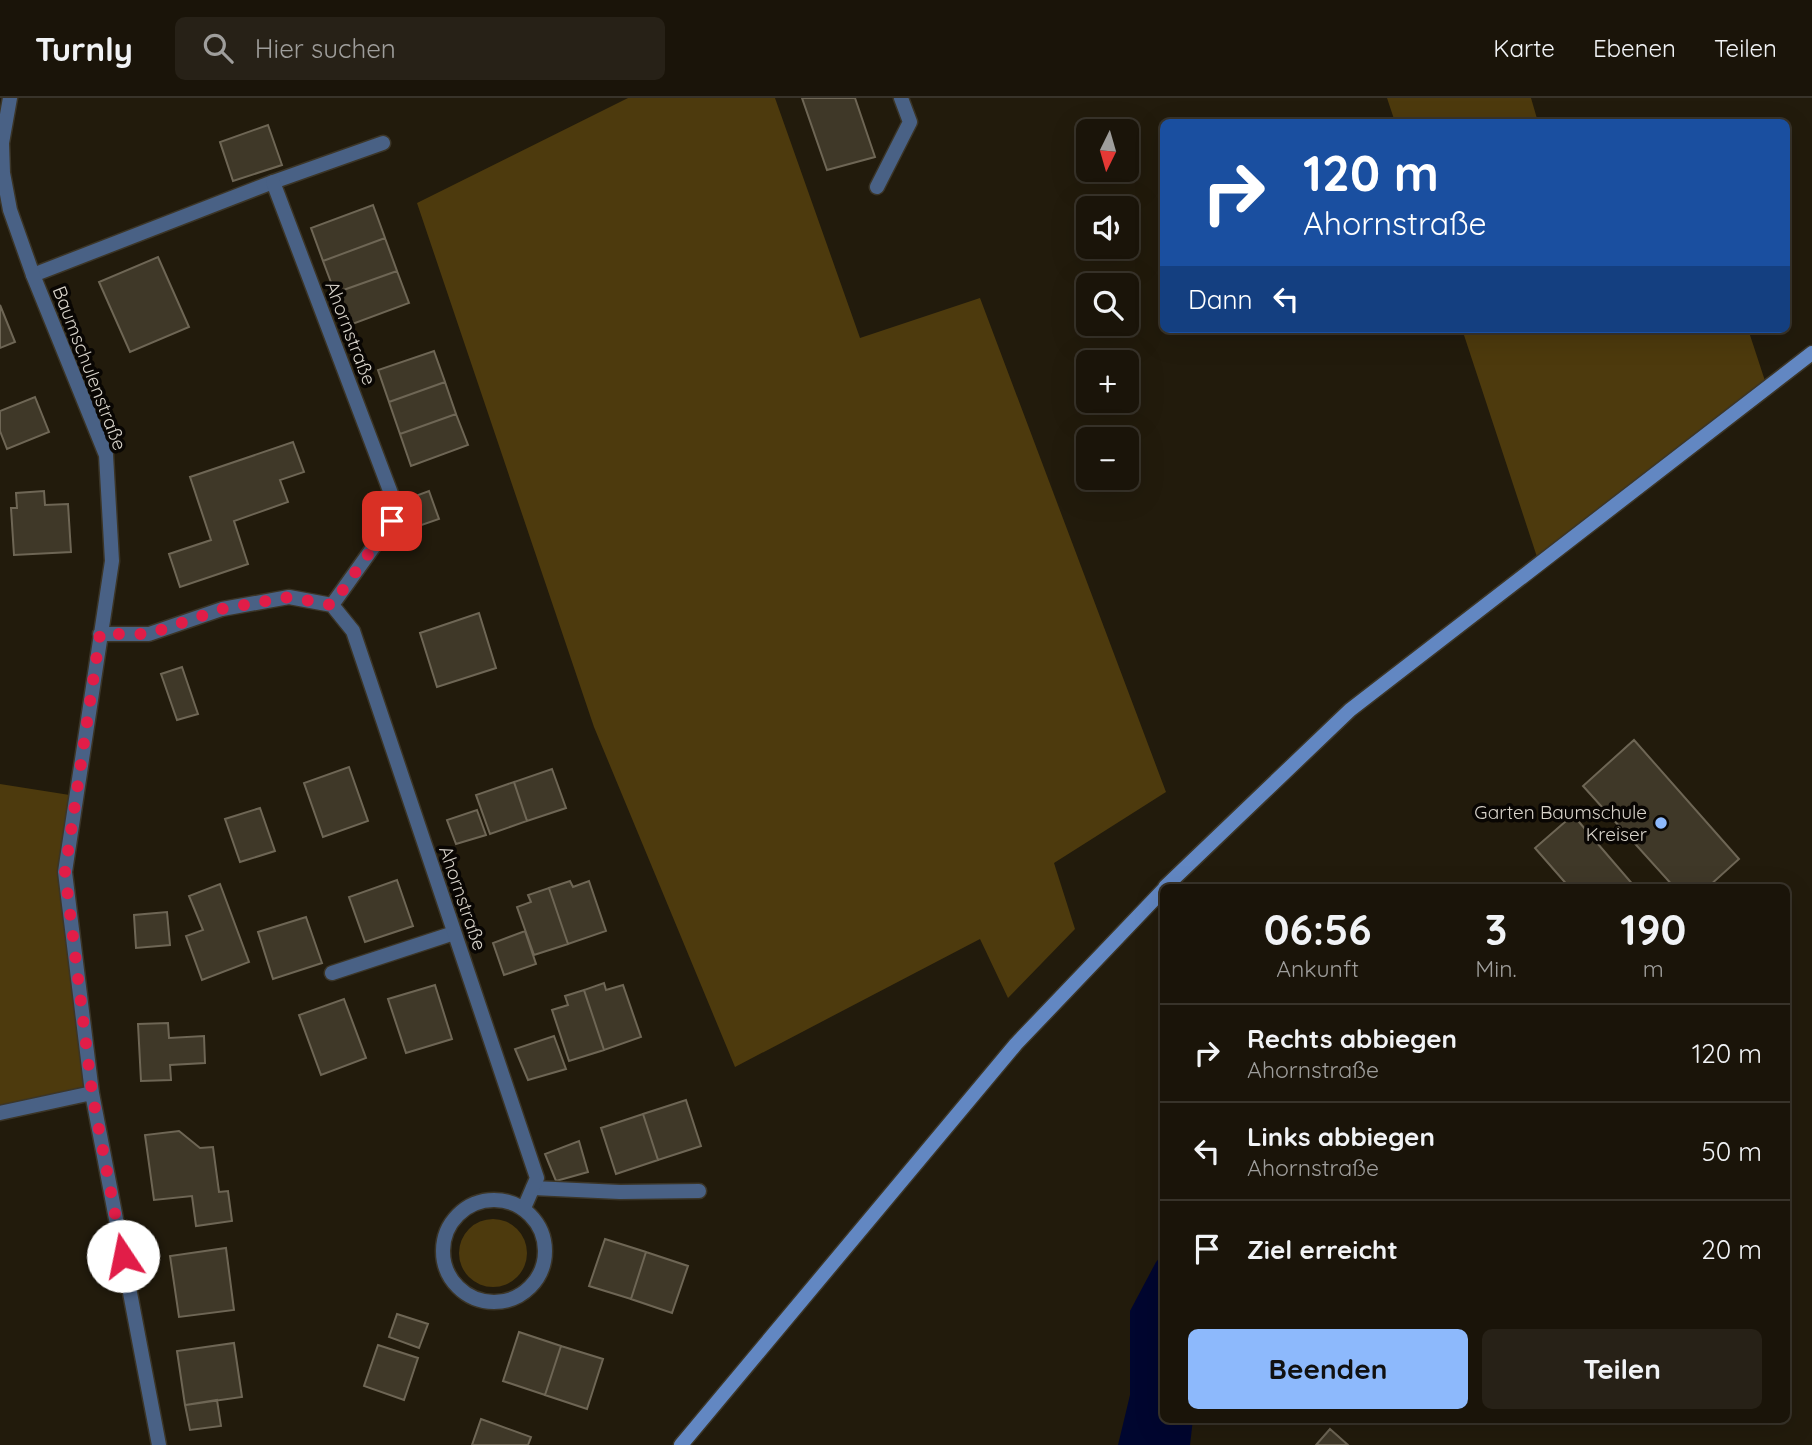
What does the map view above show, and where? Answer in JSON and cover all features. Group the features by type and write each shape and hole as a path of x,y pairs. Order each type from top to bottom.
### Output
{"main road":[{"path":"1168,884 1350,710 1812,354"},
{"path":"681,1445 1016,1045 1160,892"}],"street":[{"name":"Baumschulenstraße","path":"10,98 2,143 10,210 33,275 106,456 112,561 65,872 92,1093 159,1445"},
{"path":"877,187 910,122 901,98"},
{"path":"33,275 273,182 383,143"},
{"name":"Ahornstraße","path":"273,182 392,496 392,521 332,605 353,631 537,1178 533,1188"},
{"path":"100,634 149,634 222,609 289,597 332,605"},
{"path":"332,973 454,933"},
{"path":"0,1113 92,1093"},
{"path":"524,1208 533,1188 699,1192"},
{"path":"500,1200 524,1208 542,1231 544,1241 545,1260 532,1287 506,1301 477,1300 457,1286 444,1264 444,1239 455,1217 476,1203 500,1200"}],"shaded area":[{"path":"628,98 775,98 860,338 980,298 1166,792 1054,863 1075,929 1008,998 980,939 735,1067 594,727 417,203"},
{"path":"1387,98 1531,98 1537,119 1394,119"},
{"path":"1463,333 1749,333 1767,387 1539,563"},
{"path":"0,784 76,796 65,872 92,1093 0,1113"},
{"path":"486,1219 500,1219 512,1224 522,1234 527,1253 522,1272 512,1282 500,1287 486,1287 474,1282 464,1272 459,1260 459,1246 464,1234 474,1224"}],"water":[{"path":"1160,1258 1160,1423 1193,1423 1190,1445 1118,1445 1130,1395 1130,1311"}],"building":[{"path":"802,98 855,98 875,157 827,170"},
{"path":"268,125 282,165 233,181 220,142"},
{"path":"373,205 385,238 323,261 311,228"},
{"path":"385,238 397,271 335,293 323,261"},
{"path":"158,257 189,327 130,352 99,282"},
{"path":"397,271 409,303 347,326 335,293"},
{"path":"0,305 15,342 0,348"},
{"path":"434,351 445,382 389,402 378,370"},
{"path":"445,382 456,414 400,434 389,402"},
{"path":"35,397 49,432 7,449 0,431 0,411"},
{"path":"456,414 468,445 411,466 400,434"},
{"path":"293,442 304,472 280,480 288,502 234,521 248,564 180,587 169,554 211,540 190,477"},
{"path":"44,491 45,505 68,504 71,552 14,555 11,508 17,508 16,493"},
{"path":"429,491 439,519 410,529 399,502"},
{"path":"479,613 496,668 437,687 420,633"},
{"path":"182,667 198,714 177,720 161,674"},
{"name":"Garten Baumschule Kreiser","path":"1634,740 1739,859 1711,884 1671,884 1583,786"},
{"path":"349,767 368,821 323,837 304,783"},
{"path":"552,769 566,808 527,821 514,782"},
{"path":"514,782 527,821 490,834 476,795"},
{"path":"260,808 275,851 240,862 225,819"},
{"path":"477,810 486,835 456,844 447,820"},
{"path":"1573,815 1632,884 1566,884 1535,848"},
{"path":"397,880 413,926 365,942 349,897"},
{"path":"570,881 573,887 589,881 606,931 568,944 549,888"},
{"path":"220,884 249,962 202,980 186,936 203,930 189,896"},
{"path":"549,888 568,944 534,955 517,907 531,902 528,895"},
{"path":"167,912 170,945 136,948 134,915"},
{"path":"306,917 322,963 273,979 258,932"},
{"path":"525,931 536,964 504,975 493,943"},
{"path":"604,983 606,990 623,985 641,1037 604,1050 584,990"},
{"path":"435,985 452,1039 406,1053 388,999"},
{"path":"584,990 604,1050 569,1061 552,1010 568,1005 565,996"},
{"path":"344,999 366,1058 321,1075 299,1015"},
{"path":"168,1023 169,1038 204,1036 205,1063 170,1065 171,1080 141,1081 138,1024"},
{"path":"554,1036 566,1069 528,1080 515,1049"},
{"path":"686,1100 701,1146 658,1160 643,1114"},
{"path":"643,1114 658,1160 616,1174 601,1128"},
{"path":"179,1131 200,1148 213,1147 219,1192 228,1191 232,1221 196,1226 192,1196 154,1200 145,1135"},
{"path":"579,1141 588,1172 556,1181 545,1154"},
{"path":"605,1239 646,1252 631,1299 589,1286"},
{"path":"226,1248 234,1310 179,1317 170,1256"},
{"path":"646,1252 688,1266 672,1313 631,1299"},
{"path":"397,1314 428,1324 419,1348 389,1337"},
{"path":"519,1332 561,1346 545,1395 503,1381"},
{"path":"234,1343 242,1397 185,1405 177,1351"},
{"path":"378,1345 418,1358 404,1400 364,1386"},
{"path":"561,1346 603,1359 587,1409 545,1395"},
{"path":"217,1400 221,1426 190,1430 185,1405"},
{"path":"481,1419 531,1437 528,1445 472,1445"},
{"path":"1330,1429 1348,1445 1316,1445"}],"place":[{"name":"Garten Baumschule Kreiser","path":"1661,823"}],"route":[{"path":"123,1256 92,1093 65,872 100,634 149,634 222,609 289,597 332,605 392,521"}]}
